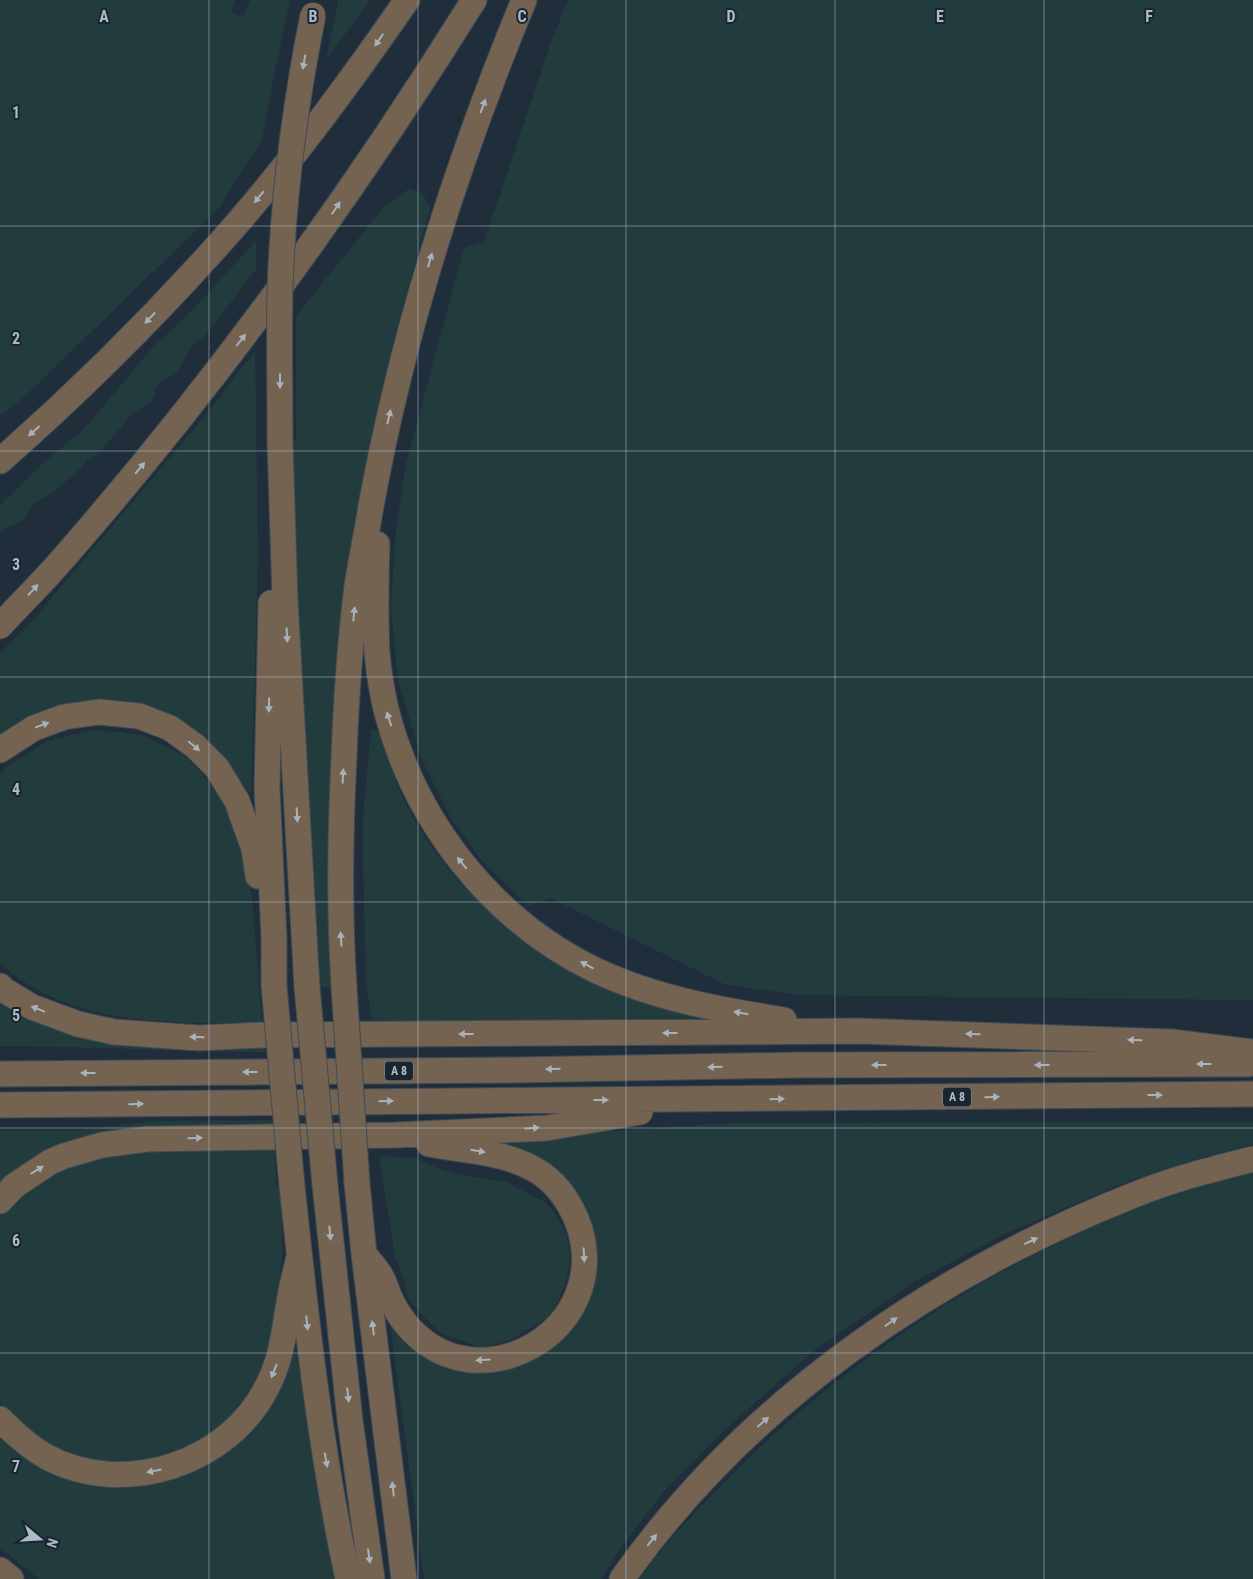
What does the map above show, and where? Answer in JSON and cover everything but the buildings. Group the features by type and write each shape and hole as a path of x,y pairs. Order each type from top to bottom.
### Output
{"highway":[{"path":"0,461 52,415 136,332 211,253 278,174 363,63 407,0"},
{"path":"0,626 86,532 163,440 245,335 328,220 434,65 474,0"},
{"path":"404,1579 364,1254 340,926 341,834 347,683 357,584 379,464 407,340 432,253 463,160 524,0"},
{"path":"315,7 296,111 283,234 280,289 280,453 285,599 306,986 350,1420 372,1579"},
{"path":"280,453 271,578 267,788 274,975 299,1257 319,1422 348,1579"},
{"path":"379,464 376,592 377,652 387,713 406,767 425,807 451,849 475,879 507,910 548,942 595,970 621,981 708,1007 858,1031"},
{"path":"0,750 34,728 64,717 99,712 139,716 170,728 195,746 217,768 237,801 252,841 274,975"},
{"path":"0,986 32,1007 78,1024 114,1032 199,1038 263,1035 858,1031 1172,1042 1253,1052"},
{"name":"A 8","path":"0,1074 504,1070 799,1065 1253,1064"},
{"name":"A 8","path":"0,1105 1253,1094"},
{"path":"0,1201 14,1186 50,1162 102,1145 147,1139 396,1135 547,1128 711,1100"},
{"path":"364,1254 382,1278 400,1316 416,1335 430,1346 445,1353 474,1360 485,1361 519,1352 534,1346 548,1336 569,1312 581,1282 585,1265 585,1251 577,1220 566,1199 545,1176 520,1162 497,1154 431,1144 396,1135"},
{"path":"622,1579 680,1506 749,1434 828,1366 913,1306 1028,1242 1134,1194 1195,1174 1253,1159"},
{"path":"0,1419 18,1437 48,1457 85,1470 108,1474 134,1474 168,1468 191,1460 207,1451 234,1429 252,1410 268,1386 283,1346 290,1297 299,1257"},
{"path":"0,1570 11,1579"}],"green space":[{"path":"0,0 235,0 231,13 243,17 250,0 290,0 262,140 219,208 24,397 0,416"},
{"path":"338,0 370,0 326,60 337,8"},
{"path":"568,0 1253,0 1253,1000 797,995 724,984 551,898 529,906 485,864 452,820 422,760 398,681 391,606 396,531 406,464 464,248 484,242 551,42"},
{"path":"410,188 423,194 430,208 394,340 370,440 354,532 334,720 328,898 330,987 320,987 300,682 292,442 296,441 296,316 382,209"},
{"path":"256,241 256,269 204,337 193,344 176,373 159,384 155,389 155,396 148,404 133,413 99,453 87,459 80,469 51,494 33,504 24,520 6,528 0,533 0,505 43,463 84,429 154,346 189,314"},
{"path":"255,351 258,556 251,794 214,747 198,734 154,712 0,741 0,653 34,619 204,417"},
{"path":"371,729 382,733 394,776 424,836 451,872 466,888 518,934 540,951 587,980 591,975 730,1021 534,1023 372,1020 366,981 363,861 363,818"},
{"path":"94,730 142,735 185,756 219,791 239,835 251,888 262,1023 158,1021 123,1017 90,1010 57,999 27,984 0,963 0,775 6,767 47,741"},
{"path":"0,995 6,1000 265,1046 265,1052 0,1046"},
{"path":"272,1120 272,1126 179,1127 0,1184 0,1131 71,1131 155,1121"},
{"path":"1253,1122 1253,1144 1131,1180 1005,1234 914,1282 815,1350 732,1423 664,1491 625,1542 601,1579 424,1579 389,1316 457,1365 574,1320 570,1191 556,1169 521,1153 504,1148 501,1139 730,1123"},
{"path":"274,1148 277,1188 280,1188 281,1193 282,1251 278,1309 265,1365 248,1397 225,1422 208,1437 162,1459 118,1463 85,1459 50,1446 20,1424 0,1402 0,1217 12,1203 43,1179 73,1165 130,1151"},
{"path":"379,1156 415,1158 459,1175 507,1182 545,1202 557,1217 567,1235 570,1257 567,1280 558,1301 547,1318 510,1340 483,1348 442,1334 426,1319 409,1300 395,1256"},
{"path":"1253,1173 1253,1579 639,1579 697,1511 779,1430 873,1354 923,1320 974,1288 1081,1232 1165,1198"},
{"path":"294,1353 299,1355 338,1579 39,1579 0,1548 0,1436 142,1485 172,1479 206,1464 273,1399 286,1375"}]}
